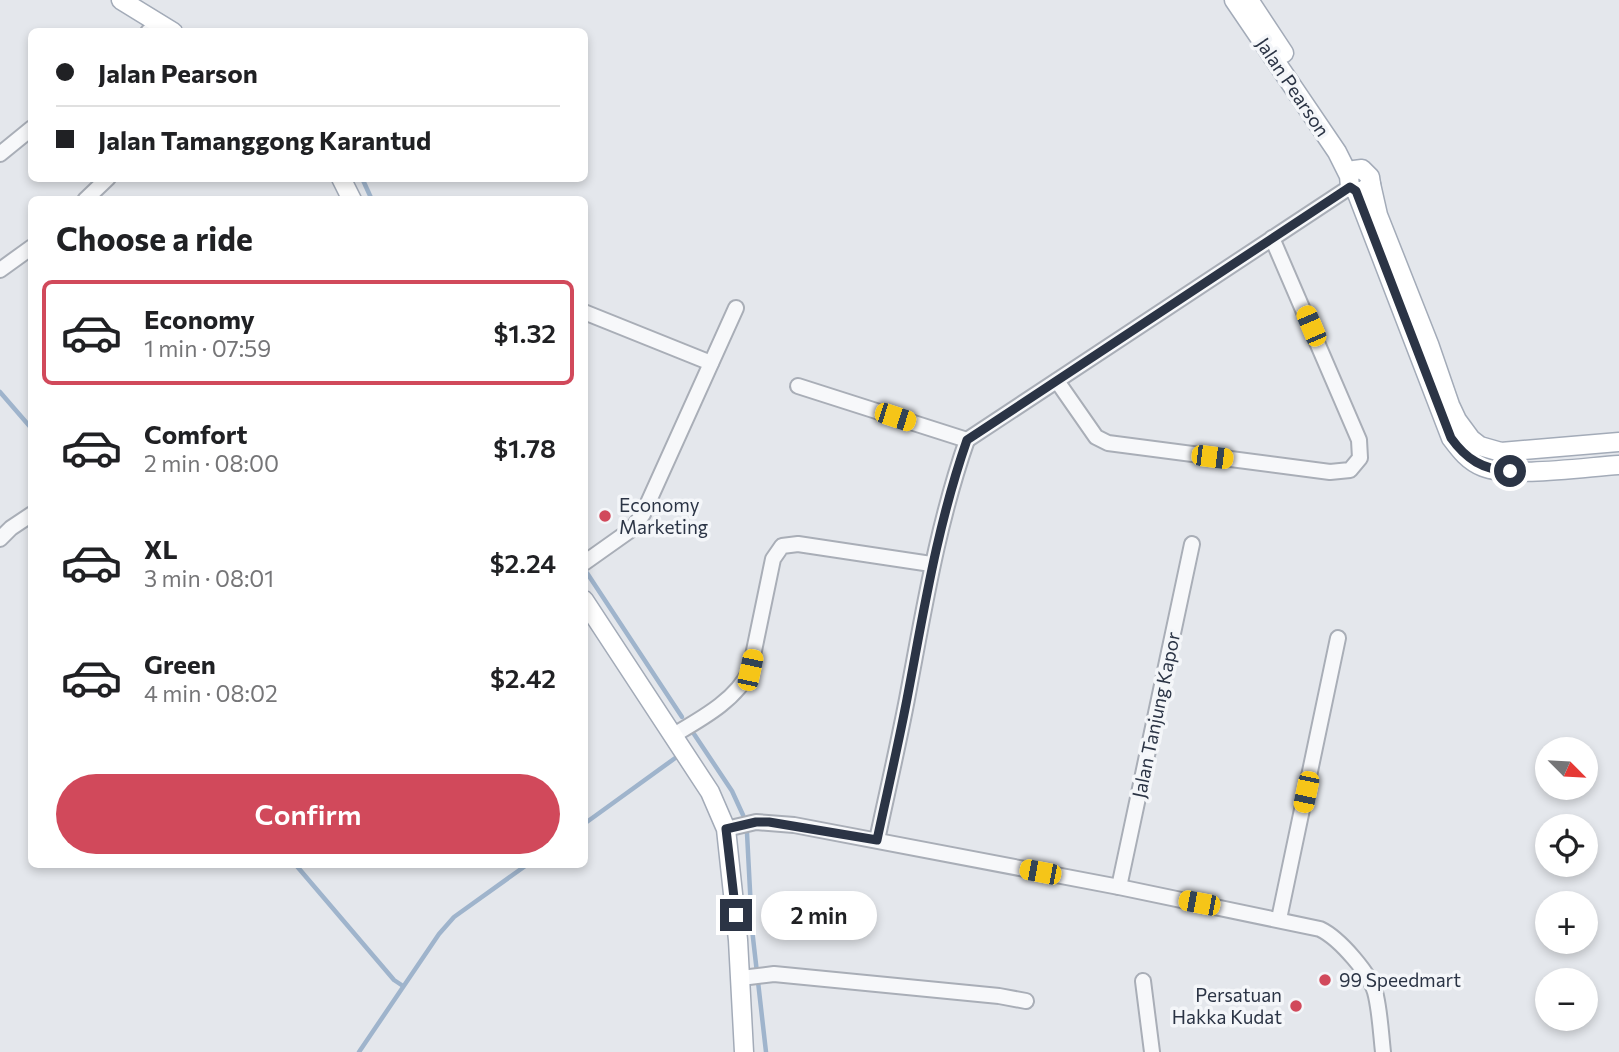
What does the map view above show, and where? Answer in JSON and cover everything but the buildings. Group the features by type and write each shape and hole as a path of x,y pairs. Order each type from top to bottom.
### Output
{"main road":[{"path":"121,0 160,28"},
{"name":"Jalan Pearson","path":"1234,0 1358,181 1451,438 1461,452 1472,461 1498,471 1619,465"},
{"name":"Jalan Pearson","path":"1249,0 1378,215 1450,405 1471,439 1480,446 1501,452 1619,442"},
{"path":"588,606 710,792 726,829 747,977 744,1052"}],"street":[{"path":"0,154 28,131"},
{"path":"877,840 931,564 967,440 1358,181"},
{"path":"89,196 104,182"},
{"path":"1057,381 1096,437 1108,443 1330,472 1350,470 1360,458 1359,440 1272,238"},
{"path":"0,270 28,250"},
{"path":"588,560 632,529 643,514 736,308"},
{"path":"588,314 710,363"},
{"path":"798,386 967,440"},
{"path":"0,539 28,517"},
{"path":"672,736 702,718 746,679 773,559 782,546 799,544 931,564"},
{"name":"Jalan Tanjung Kapor","path":"1119,887 1192,544"},
{"path":"1279,919 1338,638"},
{"path":"726,829 769,822 877,840 1320,929 1334,935 1345,947 1376,993 1383,1052"},
{"path":"747,977 774,974 1026,1001"},
{"path":"1143,981 1152,1052"}],"waterway":[{"path":"364,182 370,196"},
{"path":"0,392 28,424"},
{"path":"588,575 682,717"},
{"path":"694,734 732,791 743,815"},
{"path":"588,821 678,756"},
{"path":"747,833 752,929 766,1052"},
{"path":"298,868 394,980 403,986"},
{"path":"359,1052 439,934 454,917 522,868"}],"place":[{"name":"Economy Marketing","path":"605,516"},
{"name":"99 Speedmart","path":"1325,980"},
{"name":"Persatuan Hakka Kudat","path":"1296,1006"}],"route":[{"path":"736,915 726,829 769,822 877,840 931,564 942,518 967,440 1350,187 1356,191 1451,438 1472,461 1498,471 1510,471"}]}
